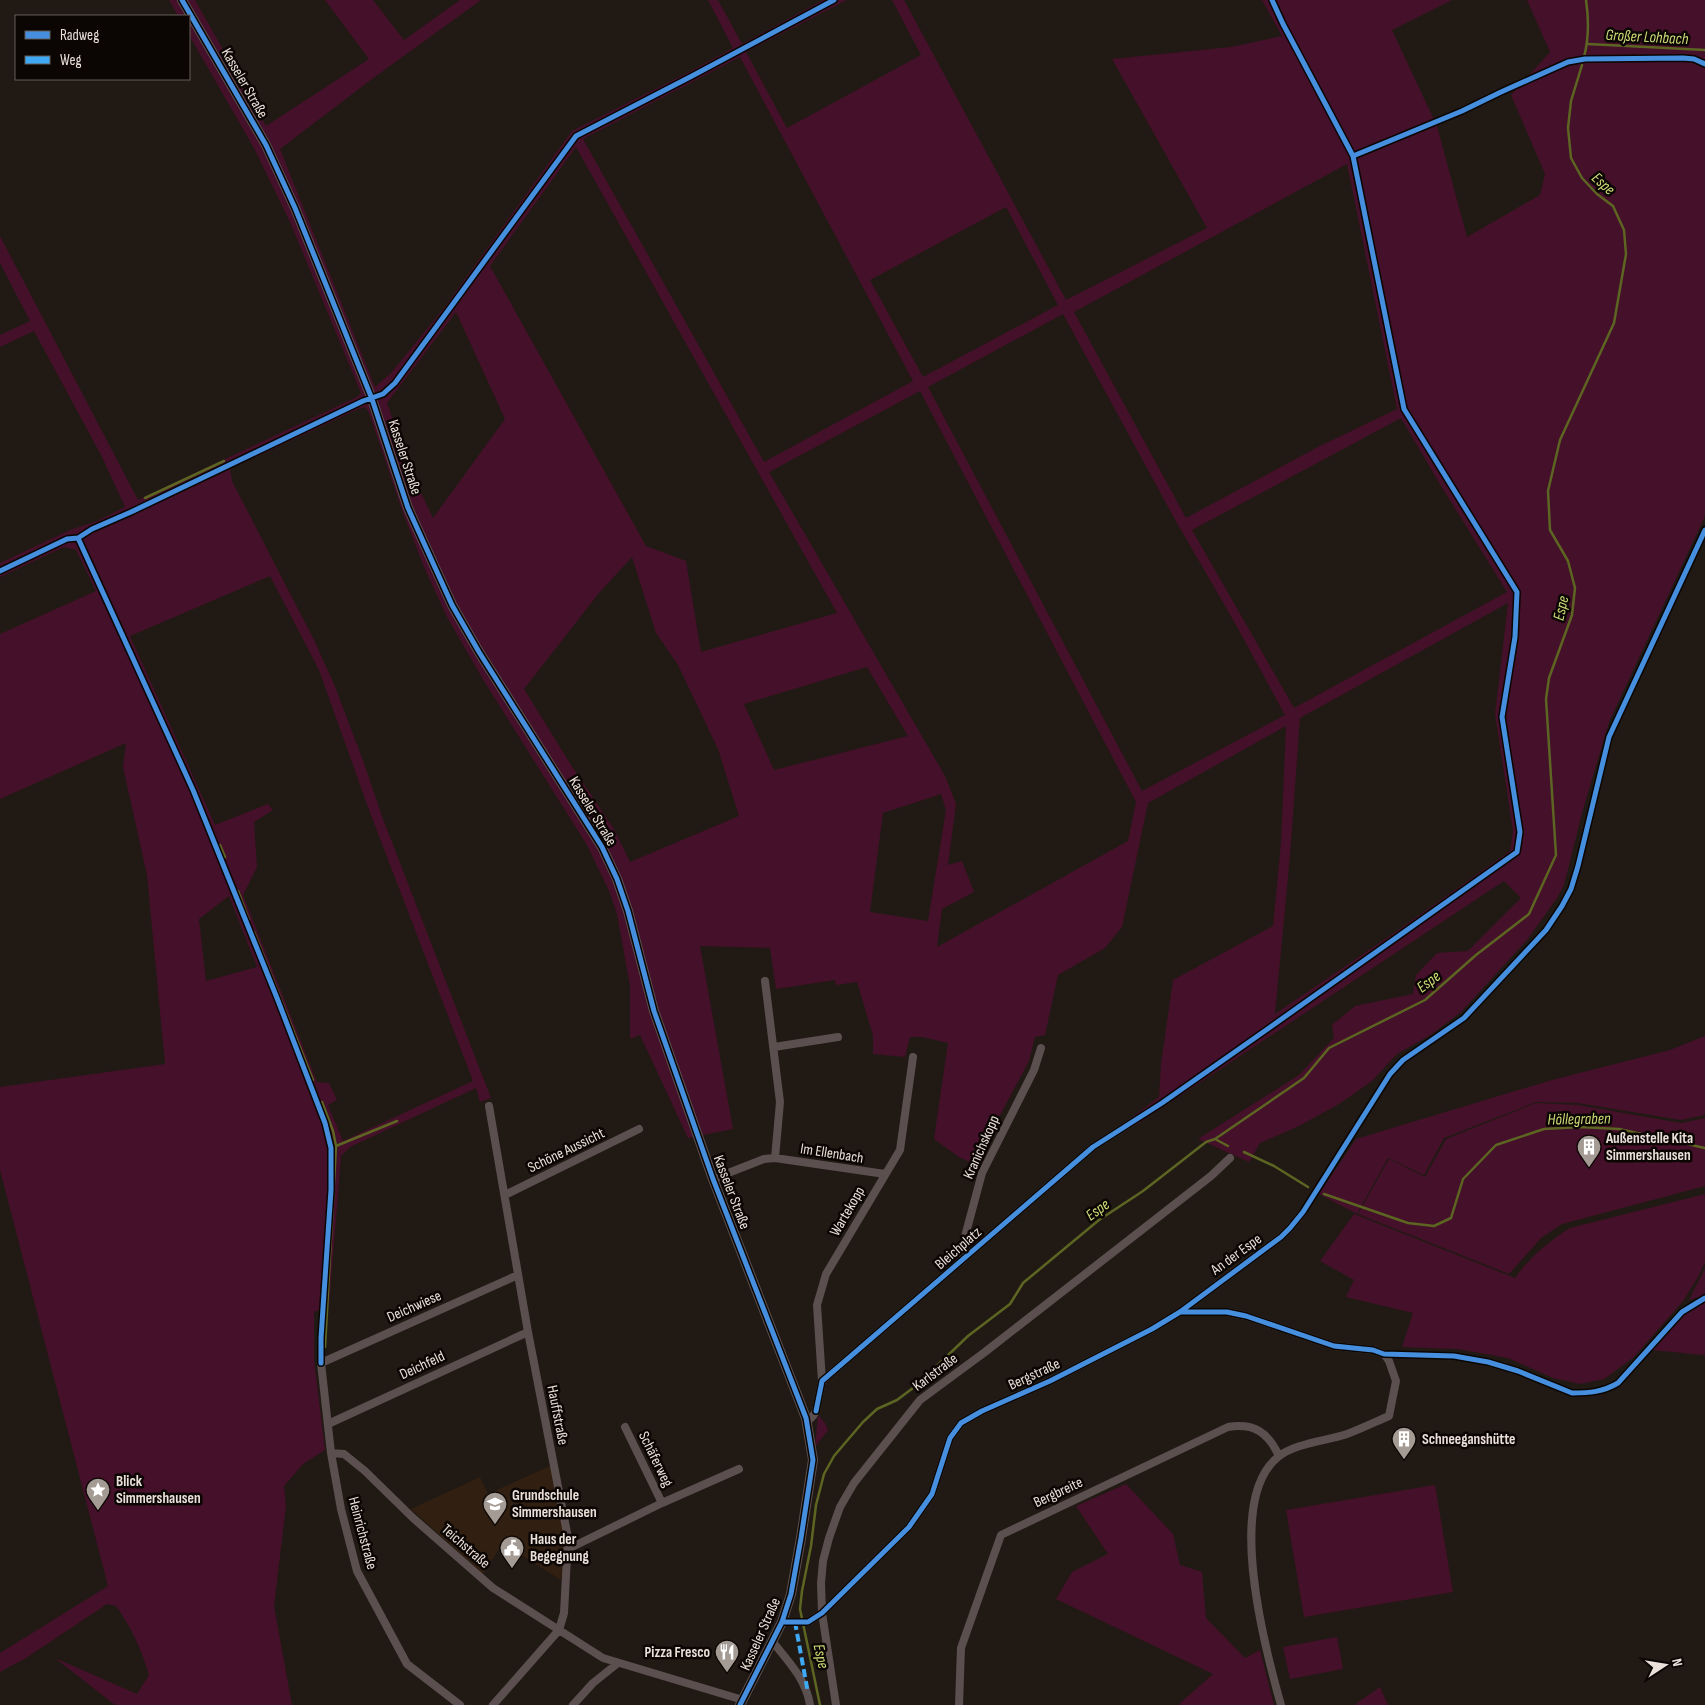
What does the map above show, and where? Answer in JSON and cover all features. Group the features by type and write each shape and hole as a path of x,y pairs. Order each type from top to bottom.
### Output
{"street":[{"name":"Kasseler Straße","path":"182,0 266,145 295,208 372,399 408,508 452,606 602,847 617,879 628,911 654,1012 713,1179 807,1422 813,1460 802,1538 791,1594 782,1622 741,1703"},
{"path":"765,981 780,1102 775,1158"},
{"path":"774,1047 838,1037"},
{"name":"Kranichskopp","path":"961,1261 960,1255 982,1174 1034,1070 1041,1048"},
{"name":"Wartekopp","path":"822,1381 817,1305 826,1274 900,1150 913,1057"},
{"name":"Hauffstraße","path":"489,1106 528,1332 568,1538 564,1612 559,1630 493,1705"},
{"name":"Bleichplatz","path":"822,1381 1093,1147 1137,1119"},
{"name":"Schöne Aussicht","path":"505,1195 639,1129"},
{"name":"Im Ellenbach","path":"713,1179 764,1159 775,1158 885,1174"},
{"name":"Karlstraße","path":"836,1705 822,1613 823,1560 840,1507 854,1483 920,1400 986,1352 1196,1188 1230,1158"},
{"name":"An der Espe","path":"1180,1312 1281,1237 1303,1212"},
{"name":"Deichwiese","path":"321,1363 518,1275"},
{"path":"1180,1312 1228,1312 1246,1316 1334,1346 1373,1350 1384,1354 1389,1361 1396,1381 1389,1416 1346,1434 1295,1448 1279,1456 1262,1478 1256,1491 1252,1535 1253,1584 1262,1630 1281,1705"},
{"name":"Bergstraße","path":"782,1622 808,1622 822,1613 908,1527 932,1494 950,1438 961,1423 982,1411 1050,1381 1152,1329 1180,1312"},
{"name":"Deichfeld","path":"328,1424 528,1332"},
{"name":"Heinrichstraße","path":"321,1363 331,1452 343,1521 357,1571 407,1664 460,1705"},
{"path":"807,1422 816,1411 822,1381"},
{"name":"Bergbreite","path":"959,1705 961,1648 1001,1535 1228,1427 1237,1425 1250,1427 1264,1433 1272,1442 1279,1456"},
{"name":"Schäferweg","path":"625,1427 662,1503"},
{"name":"Teichstraße","path":"331,1452 344,1454 412,1518 493,1588 603,1658 741,1703"},
{"name":"Schäferweg","path":"568,1549 662,1503 739,1469"},
{"path":"772,1641 798,1673 808,1693 810,1705"},
{"path":"573,1705 594,1683 618,1664"}],"shaded area":[{"path":"169,0 195,0 266,126 369,59 325,0 373,0 404,40 460,0 481,0 280,149 375,387 391,373 444,308 572,131 733,48 708,0 718,0 742,44 823,0 847,0 746,52 787,128 921,55 892,0 904,0 1066,300 1207,228 1112,59 1231,47 1282,36 1262,0 1452,0 1392,30 1437,126 1467,237 1540,195 1545,174 1511,95 1550,52 1527,0 1705,0 1705,516 1609,722 1582,813 1564,885 1527,940 1461,1012 1432,1034 1397,1054 1372,1081 1339,1104 1299,1126 1260,1143 1249,1162 1198,1139 1299,1075 1334,1038 1332,1025 1355,1006 1413,994 1416,975 1437,953 1468,951 1521,898 1504,881 1136,1125 1132,1117 1159,1097 1161,1064 1173,980 1273,926 1281,843 1286,726 1148,803 1122,927 1105,948 1058,975 1045,1035 1035,1037 1029,1061 974,1164 959,1157 934,1139 948,1043 922,1037 910,1037 905,1057 873,1054 873,1035 857,982 836,985 835,980 776,989 770,948 700,946 733,1129 688,1138 640,1035 630,1039 630,986 617,914 610,893 587,845 484,681 447,617 424,567 403,513 368,410 364,407 354,411 230,469 232,481 314,640 334,684 383,819 491,1098 480,1102 476,1088 350,1147 341,1156 329,1306 314,1312 314,1360 325,1450 303,1464 284,1486 286,1506 274,1606 292,1705 115,1705 55,1658 137,1694 149,1675 127,1622 116,1606 107,1604 26,1658 0,1672 0,1653 108,1586 0,1170 0,1087 165,1064 147,875 123,767 126,743 0,799 0,634 96,591 76,550 64,547 0,577 0,563 125,507 102,457 34,331 0,347 0,335 30,321 0,263 0,236 138,500 357,397 361,393 290,222 254,148 190,37 190,15 177,15","holes":["740,57 913,381 764,462 583,139","576,147 837,613 701,652 686,561 646,546 490,266","1347,164 1397,409 1318,447 1186,518 1074,312","1006,207 1058,305 923,377 870,280","456,312 505,419 433,518 414,478 387,403","1063,314 1173,516 1285,715 1142,791 928,387","920,391 1136,802 1128,841 937,947 942,909 974,892 962,861 948,865 956,804 945,776 769,472","1401,418 1507,592 1294,708 1192,530","632,557 656,633 678,665 718,749 739,816 630,862 614,829 571,765 524,689 599,593","270,576 319,670 369,810 473,1081 343,1141 328,1105 337,1100 329,1083 317,1082 243,895 257,867 254,822 273,810 268,804 215,825 130,636","1508,603 1495,714 1513,831 1510,851 1275,1014 1290,856 1300,718","867,667 908,736 774,770 744,704","941,794 946,810 928,921 870,912 883,813","229,896 257,967 206,981 199,919"]},
{"path":"1705,1036 1705,1115 1681,1120 1578,1103 1536,1102 1444,1138 1424,1175 1388,1158 1357,1214 1319,1194 1356,1139 1552,1080 1670,1050"},
{"path":"1536,1103 1578,1105 1681,1123 1705,1118 1705,1186 1562,1224 1541,1238 1509,1274 1358,1214 1389,1159 1425,1177 1446,1139"},
{"path":"1705,1194 1705,1262 1683,1301 1633,1358 1604,1379 1580,1384 1553,1378 1508,1358 1457,1349 1402,1347 1413,1313 1346,1297 1354,1280 1320,1261 1354,1214 1515,1278 1540,1250 1570,1228"},
{"path":"1705,1268 1705,1295 1689,1300"},
{"path":"1705,1301 1705,1355 1651,1350 1687,1310"},
{"path":"818,1415 828,1430 815,1447"},
{"name":"Grundschule Simmershausen","path":"552,1465 565,1540 561,1580 518,1553 516,1556 501,1546 483,1574 411,1509 480,1477 488,1494"},
{"path":"1126,1484 1173,1534 1180,1565 1202,1572 1206,1618 1245,1658 1260,1650 1274,1705 1178,1705 1213,1674 1056,1599 1072,1572 1108,1554 1076,1506"},
{"path":"1435,1485 1453,1592 1304,1617 1286,1510"},
{"path":"1337,1637 1343,1669 1290,1679 1283,1647"},
{"path":"1380,1687 1388,1705 1354,1705"}],"waterway":[{"name":"Espe","path":"1584,57 1588,29 1586,0"},
{"name":"Großer Lohbach","path":"1588,44 1705,50"},
{"name":"Espe","path":"820,1705 800,1609 802,1591 811,1546 816,1505 824,1474 834,1456 863,1422 877,1409 897,1400 917,1385 968,1336 1010,1304 1023,1283 1099,1220 1143,1191 1206,1142 1215,1139 1304,1078 1329,1048 1425,1000 1476,955 1529,914 1556,855 1546,699 1549,678 1572,615 1575,588 1568,561 1550,530 1548,491 1560,440 1614,323 1626,254 1624,230 1613,206 1597,194 1582,178 1571,158 1568,128 1571,101 1582,65"},
{"path":"145,498 224,461"},
{"path":"220,845 225,857"},
{"path":"238,891 249,920"},
{"path":"254,932 313,1080"},
{"path":"322,1102 333,1131 336,1146 325,1347"},
{"path":"336,1146 397,1121"},
{"name":"Höllegraben","path":"1324,1194 1408,1223 1434,1226 1451,1218 1463,1179 1496,1145 1544,1129 1580,1127 1619,1129 1705,1148"},
{"name":"Höllegraben","path":"1215,1139 1228,1146"},
{"name":"Höllegraben","path":"1244,1152 1274,1166 1308,1187"}],"marked path":[{"path":"795,1622 808,1693"}],"cycle path":[{"path":"182,0 266,145 295,208 372,399 408,508 452,605 479,652 602,847 617,879 628,911 654,1011 713,1179 806,1418 813,1460 791,1594 782,1622 740,1705"},
{"path":"0,571 67,539 78,538 92,529 363,401 383,394 395,383 576,136 834,0"},
{"path":"816,1411 822,1381 1093,1147 1162,1103 1517,852 1520,832 1502,717 1515,637 1517,592 1404,409 1353,156 1272,0"},
{"path":"1353,156 1462,111 1568,62 1585,59 1683,58 1694,59 1705,64"},
{"path":"782,1622 808,1622 822,1613 909,1527 932,1494 950,1438 961,1423 982,1411 1050,1381 1152,1329 1180,1312 1281,1237 1303,1212 1390,1074 1403,1060 1464,1018 1546,930 1571,889 1609,737 1705,530"},
{"path":"78,538 193,790 325,1123 331,1148 331,1190 321,1363"},
{"path":"1180,1312 1227,1312 1246,1316 1334,1346 1373,1350 1384,1354 1454,1356 1488,1362 1518,1371 1572,1393 1578,1393 1601,1390 1618,1383 1682,1312 1705,1298"}],"place":[{"name":"Außenstelle Kita Simmershausen","path":"1589,1168"},
{"name":"Schneeganshütte","path":"1404,1460"},
{"name":"Blick Simmershausen","path":"98,1511"},
{"name":"Grundschule Simmershausen","path":"495,1525"},
{"name":"Haus der Begegnung","path":"512,1569"},
{"name":"Pizza Fresco","path":"727,1673"}]}
